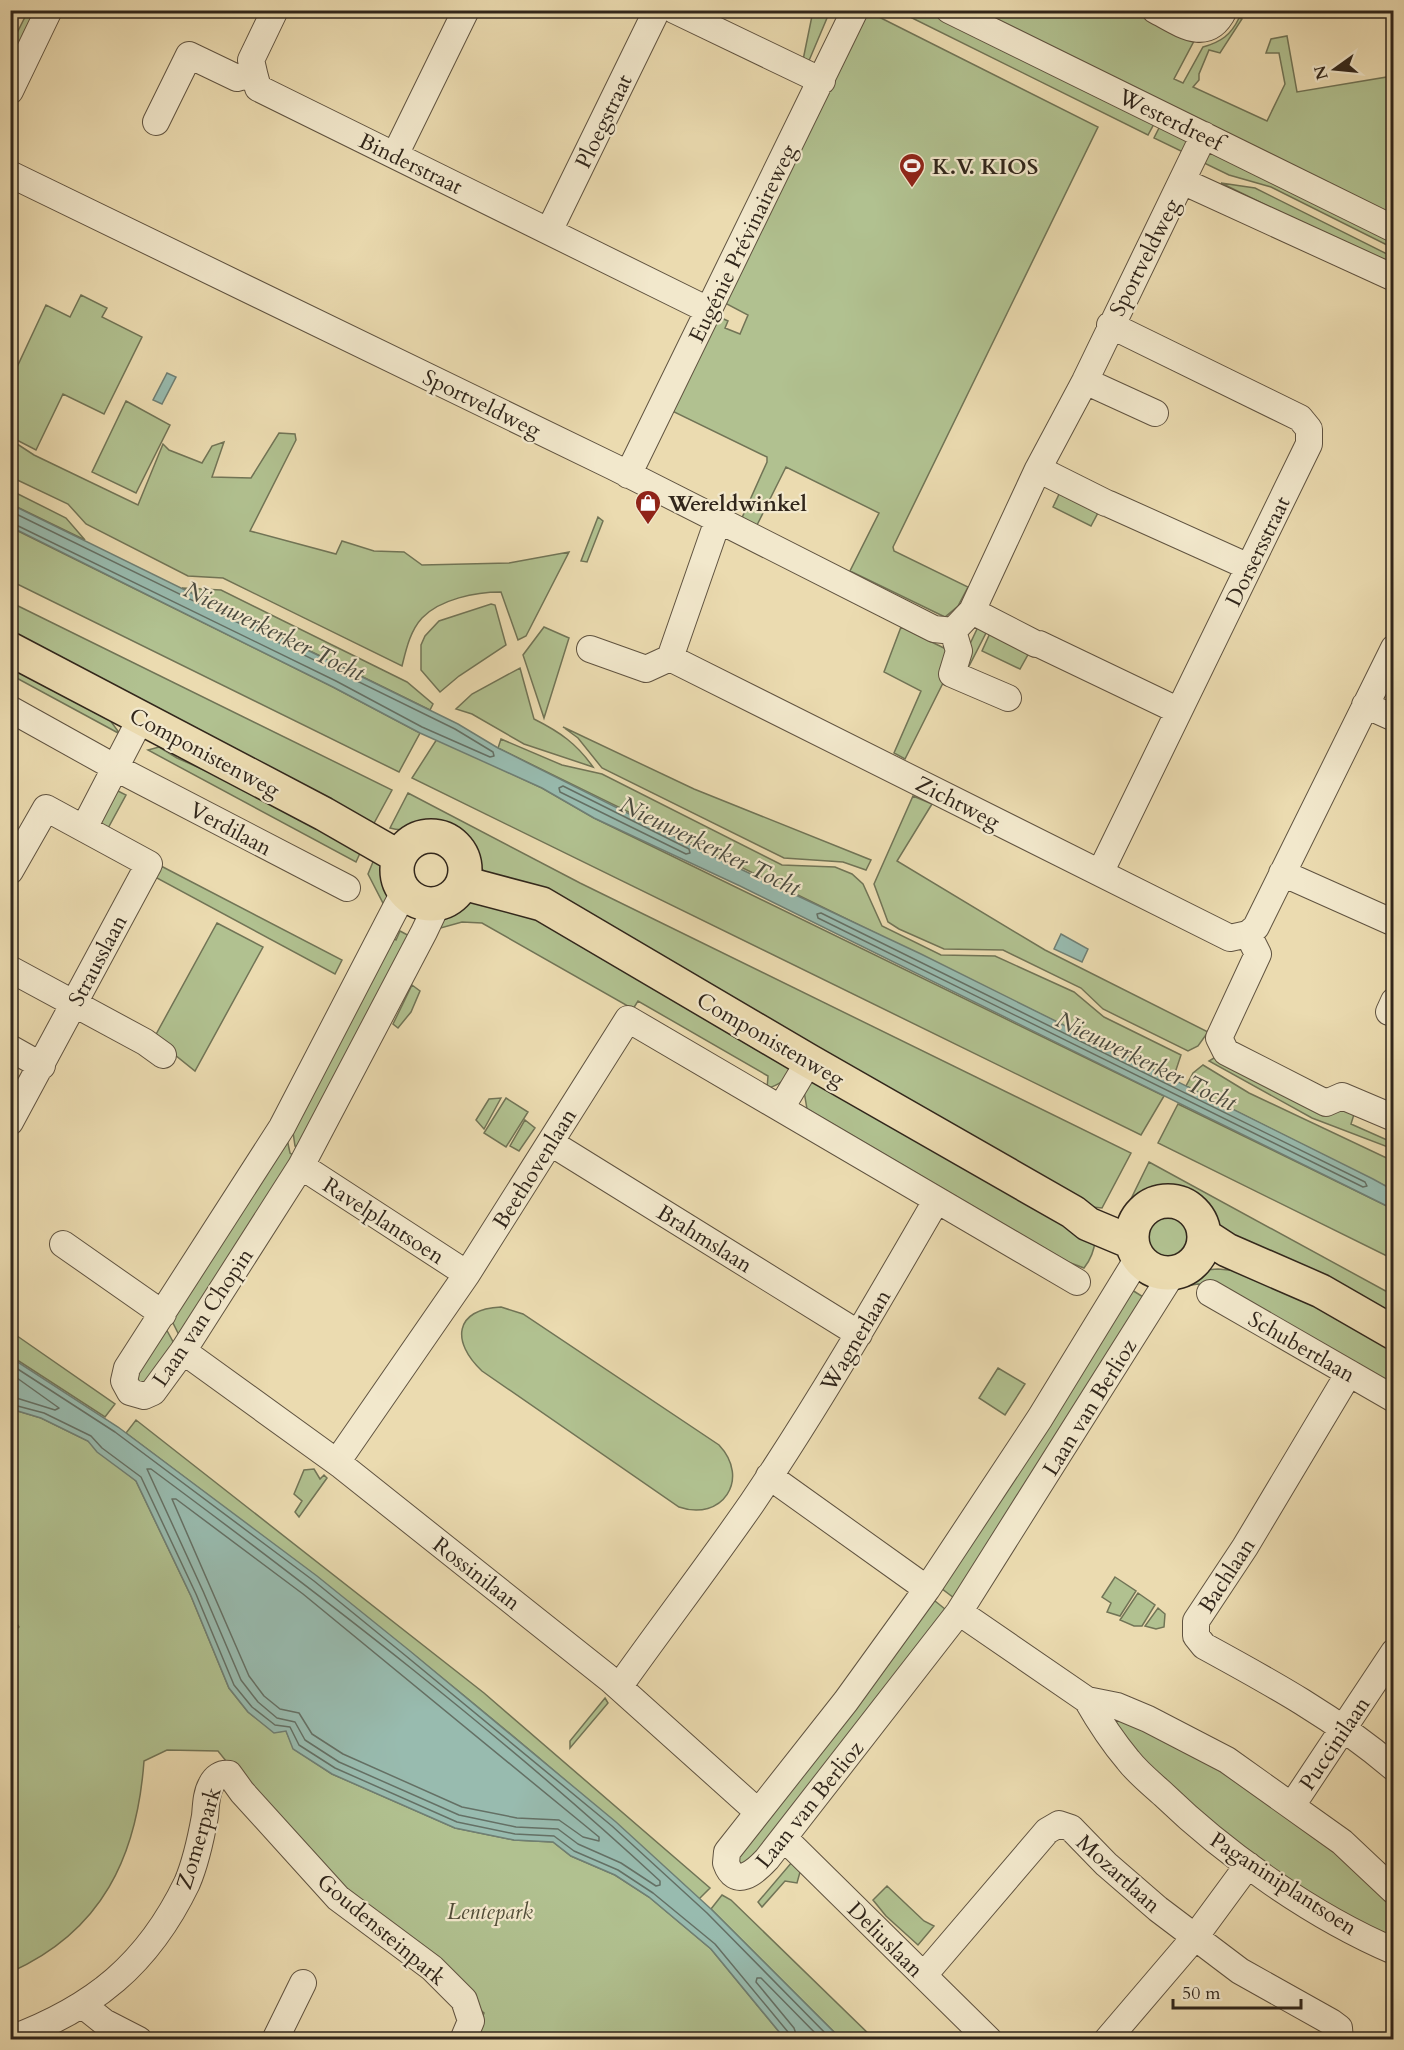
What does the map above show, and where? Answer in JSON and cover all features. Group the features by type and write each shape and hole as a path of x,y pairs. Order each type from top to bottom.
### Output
{"main road":[{"name":"Componistenweg","path":"10,649 324,814 399,857"},
{"path":"422,836 444,838 460,852 464,862 463,883 449,899 416,898 397,875 399,857 412,841 422,836"},
{"name":"Componistenweg","path":"463,883 542,904 1135,1250"},
{"path":"1073,1212 1092,1210 1128,1215 1156,1202 1169,1200 1182,1203 1197,1216 1191,1256"},
{"path":"1144,1209 1136,1218 1135,1250 1153,1270 1191,1256 1277,1271 1321,1291 1394,1333"}],"street":[{"path":"10,91 49,10"},
{"path":"156,122 189,55 237,78 254,73 251,60 275,10"},
{"path":"395,155 466,10"},
{"name":"Ploegstraat","path":"549,231 657,10"},
{"path":"674,10 822,81"},
{"name":"Eugénie Prévinaireweg","path":"628,475 855,10"},
{"name":"Westerdreef","path":"949,10 1394,229"},
{"path":"1155,10 1200,29 1212,27 1224,10"},
{"name":"Binderstraat","path":"254,73 258,88 708,310"},
{"name":"Sportveldweg","path":"10,174 628,475 934,629 953,631 972,611 1038,469 1085,381 1110,325 1204,135"},
{"path":"1182,181 1394,278"},
{"name":"Dorsersstraat","path":"1100,873 1309,444 1309,429 1300,418 1110,325"},
{"path":"1085,381 1155,414"},
{"path":"1038,469 1249,567"},
{"path":"590,649 646,669 670,658 718,520"},
{"path":"972,611 1179,711"},
{"path":"953,631 959,651 952,674 1008,698"},
{"path":"1394,648 1256,927 1248,934 1258,954 1219,1038 1226,1052 1326,1103 1342,1095 1394,1118"},
{"name":"Zichtweg","path":"670,658 1230,938 1248,934"},
{"path":"1365,705 1394,718"},
{"name":"Verdilaan","path":"10,709 116,768 347,888"},
{"path":"84,828 141,718"},
{"name":"Strausslaan","path":"10,871 46,808 149,864 10,1122"},
{"path":"1282,873 1394,923"},
{"name":"Laan van Chopin","path":"416,898 433,913 301,1166 183,1351 153,1392 144,1396 130,1392 124,1375 282,1127 416,898"},
{"path":"10,969 145,1042 163,1055"},
{"name":"Beethovenlaan","path":"337,1462 467,1274 628,1019 1077,1282"},
{"path":"10,1048 42,1066"},
{"path":"781,1108 809,1061"},
{"name":"Brahmslaan","path":"551,1143 860,1334"},
{"name":"Ravelplantsoen","path":"301,1166 467,1274"},
{"name":"Wagnerlaan","path":"619,1687 769,1476 860,1334 936,1201"},
{"path":"63,1244 163,1314"},
{"name":"Laan van Berlioz","path":"1135,1250 1040,1418 927,1589 846,1701 757,1811 725,1855 730,1873 741,1878 751,1875 784,1838 959,1612 1191,1256"},
{"name":"Schubertlaan","path":"1210,1293 1394,1399"},
{"name":"Rossinilaan","path":"183,1351 337,1462 619,1687 757,1811"},
{"name":"Bachlaan","path":"1349,1373 1245,1547 1196,1622 1196,1636 1204,1646 1295,1697 1345,1729 1394,1768"},
{"path":"769,1476 927,1589"},
{"name":"Paganiniplantsoen","path":"959,1612 1087,1700 1118,1706 1227,1760 1293,1804 1342,1842 1394,1891"},
{"name":"Puccinilaan","path":"1293,1804 1345,1729 1394,1652"},
{"name":"Paganiniplantsoen","path":"1087,1700 1106,1733 1130,1762 1186,1817 1248,1865 1300,1899 1394,1951"},
{"name":"Zomerpark","path":"10,2039 84,2006 115,1984 131,1967 168,1917 188,1880 195,1859 210,1786 216,1778 225,1774"},
{"name":"Goudensteinpark","path":"225,1774 229,1774 242,1792 338,1898 428,1964 464,2000 471,2020 463,2040"},
{"name":"Mozartlaan","path":"924,1975 1047,1831 1059,1824 1071,1828 1122,1879 1240,1971 1339,2028 1340,2040"},
{"name":"Deliuslaan","path":"784,1838 989,2040"},
{"path":"1107,2040 1195,1937 1248,1865"},
{"path":"275,2040 303,1983"},
{"path":"84,2006 104,2022 139,2040"}],"green space":[{"path":"896,10 925,11 1155,122 1148,135"},
{"path":"28,11 39,11 11,70 11,45"},
{"path":"813,11 830,11 808,63 803,60"},
{"path":"867,11 1098,127 893,547 894,551 968,587 958,606 945,617 850,571 879,513 786,467 756,527 741,520 767,462 767,457 668,409 715,315 728,321 725,328 740,334 748,315 723,302"},
{"path":"967,11 1132,11 1194,41 1174,79 1183,83 1203,47 1225,37 1239,18 1242,19 1220,53 1209,50 1199,74 1199,80 1193,87 1267,121 1285,84 1279,53 1266,53 1271,39 1287,36 1297,92 1393,76 1393,216"},
{"path":"1161,124 1186,139 1188,146 1185,153 1154,138"},
{"path":"1213,153 1393,239 1393,248 1271,187 1229,175 1202,162 1206,155"},
{"path":"1221,183 1255,188 1393,257 1393,268"},
{"path":"81,295 107,308 102,317 142,337 104,414 63,394 36,450 11,437 11,380 46,305 70,317"},
{"path":"126,401 170,425 136,493 92,472"},
{"path":"279,433 295,434 296,440 250,531 336,554 342,541 374,551 404,552 422,565 509,563 569,552 526,636 518,640 501,592 470,595 448,601 422,618 411,635 402,666 223,578 188,576 86,524 68,504 11,477 11,440 34,455 138,505 163,444 169,450 202,463 212,446 224,442 212,477 251,478"},
{"path":"10,490 66,518 85,540 11,504"},
{"path":"1061,490 1100,509 1091,526 1053,507"},
{"path":"598,517 603,521 587,562 581,561"},
{"path":"10,527 333,687 420,733 399,772 11,581"},
{"path":"182,588 221,590 407,682 433,704 430,710"},
{"path":"10,602 392,790 373,825 11,638"},
{"path":"491,604 495,605 506,645 459,676 440,692 421,670 421,645 425,636 439,621"},
{"path":"544,627 569,638 544,718 523,655"},
{"path":"901,627 950,651 945,679 905,759 894,753 921,691 884,672"},
{"path":"978,627 987,631 967,670 959,667"},
{"path":"991,631 1030,651 1020,669 982,651"},
{"path":"10,662 107,716 120,734 11,675"},
{"path":"520,668 534,719 567,739 593,767 524,744 472,714 456,709 472,694"},
{"path":"563,727 694,789 871,860 866,870 843,862 784,858 602,768 578,738"},
{"path":"437,739 542,788 594,818 1164,1096 1141,1135 412,778"},
{"path":"501,739 562,765 602,774 782,865 835,867 852,874 863,884 882,926 941,955 995,956 1074,992 1104,1017 1181,1055 1173,1079 498,748"},
{"path":"159,747 177,758 306,815 361,851 356,862 148,750"},
{"path":"114,789 126,795 107,830 100,823"},
{"path":"408,793 580,883 1131,1153 1102,1208 1093,1207 1094,1246 1089,1261 1084,1268 1068,1262 807,1109 804,1091 812,1081 484,871 465,840 452,829 443,825 399,830 390,828"},
{"path":"913,796 932,804 897,861 1045,950 1208,1032 1198,1046 1188,1051 1103,1009 1081,988 1003,950 944,949 888,922 874,884"},
{"path":"375,857 384,868 389,880 389,894 385,907 368,874"},
{"path":"161,866 342,960 335,974 155,877"},
{"path":"477,899 536,916 790,1066 787,1076 782,1082 767,1089 768,1076 638,1001 633,1009 482,923 462,922 430,931 451,910 462,903"},
{"path":"217,923 263,947 195,1071 154,1038"},
{"path":"400,931 415,939 303,1151 295,1146 293,1132 387,935 396,940"},
{"path":"412,985 420,991 411,1012 398,1028 393,1024"},
{"path":"1217,1056 1345,1106 1355,1111 1351,1124 1387,1140 1393,1125 1393,1149 1312,1118 1209,1061"},
{"path":"1203,1065 1249,1093 1393,1161 1393,1190 1186,1086 1193,1073"},
{"path":"501,1098 484,1129 476,1120 489,1099"},
{"path":"506,1098 528,1112 506,1147 484,1133"},
{"path":"1178,1104 1393,1209 1393,1259 1158,1143"},
{"path":"525,1120 535,1128 519,1151 510,1146"},
{"path":"286,1134 290,1153 296,1157 182,1341 169,1315"},
{"path":"1149,1162 1393,1295 1393,1319 1246,1244 1210,1220 1200,1203 1184,1192 1165,1188 1152,1190 1128,1205"},
{"path":"1167,1216 1181,1222 1187,1236 1181,1250 1167,1256 1153,1250 1147,1236 1153,1222"},
{"path":"1218,1269 1249,1272 1393,1344 1393,1389 1211,1285 1198,1284 1173,1288 1186,1276 1199,1271"},
{"path":"1132,1290 1148,1300 958,1601 937,1585"},
{"path":"501,1307 523,1314 719,1445 728,1458 732,1471 732,1484 727,1494 719,1503 708,1508 694,1510 679,1507 482,1371 465,1349 462,1329 466,1320 474,1314 485,1309"},
{"path":"165,1327 177,1349 142,1389 132,1373"},
{"path":"10,1331 115,1404 105,1417 11,1356"},
{"path":"998,1368 1025,1384 1005,1415 979,1398"},
{"name":"Lentepark","path":"11,1409 41,1418 88,1441 136,1481 191,1596 229,1688 248,1712 274,1732 286,1731 294,1749 332,1774 455,1828 514,1840 553,1842 571,1856 615,1875 649,1897 711,1949 785,2039 474,2039 484,2013 372,1917 275,1822 218,1751 167,1750 144,1761 133,1829 123,1859 109,1887 91,1913 69,1935 43,1955 11,1972 10,1636 19,1627 11,1615 10,1593 13,1591 10,1587"},
{"path":"136,1420 484,1693 710,1888 699,1899 490,1717 346,1601 126,1433"},
{"path":"314,1469 320,1479 324,1475 327,1478 299,1517 295,1512 302,1501 294,1494 304,1470"},
{"path":"1115,1577 1136,1591 1120,1616 1107,1612 1111,1603 1102,1597"},
{"path":"1138,1593 1155,1605 1142,1626 1134,1626 1120,1620"},
{"path":"930,1597 950,1613 757,1862 734,1865 738,1852"},
{"path":"1158,1608 1165,1614 1164,1627 1156,1629 1145,1626"},
{"path":"605,1698 608,1703 570,1748 570,1741"},
{"path":"1116,1714 1241,1774 1393,1899 1393,1944 1308,1899 1149,1775 1111,1719"},
{"path":"792,1862 802,1865 797,1883 785,1881 762,1907 758,1902"},
{"path":"887,1886 924,1921 934,1926 918,1945 886,1916 873,1900"},
{"path":"722,1895 731,1900 874,2039 841,2039 711,1909"}],"water":[{"path":"167,373 176,377 162,404 153,400"},
{"path":"10,504 458,724 498,748 717,858 921,954 1373,1179 1393,1190 1393,1209 740,886 594,818 542,788 420,733 333,687 11,527"},
{"path":"1061,934 1088,949 1082,962 1054,949"},
{"path":"10,1357 118,1427 317,1576 410,1651 616,1822 711,1909 841,2039 785,2039 711,1949 649,1897 615,1875 571,1856 553,1842 514,1840 455,1828 332,1774 293,1749 286,1731 274,1733 248,1712 229,1688 191,1596 136,1481 97,1452 88,1441 41,1418 11,1409"}],"place":[{"name":"K.V. KIOS","path":"912,189"},
{"name":"Wereldwinkel","path":"648,526"}],"water label":[{"name":"Nieuwerkerker Tocht","path":"274,631"},
{"name":"Nieuwerkerker Tocht","path":"710,846"},
{"name":"Nieuwerkerker Tocht","path":"1146,1061"}]}
